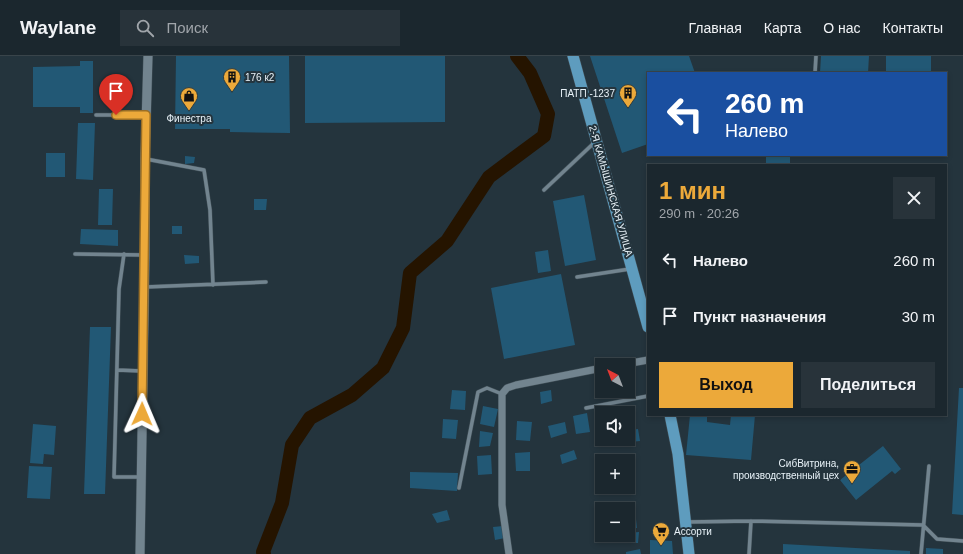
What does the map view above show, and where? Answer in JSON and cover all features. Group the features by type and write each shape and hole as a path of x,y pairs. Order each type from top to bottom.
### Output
{"main road":[{"name":"2-Я КАМЫШИНСКАЯ УЛИЦА","path":"573,56 633,268 647,323"},
{"path":"670,416 678,454 689,554"}],"street":[{"path":"140,554 140,477 145,255 144,159 148,56"},
{"path":"635,362 647,360"},
{"path":"509,554 502,505 502,394 507,388 516,385 595,369"}],"lane":[{"path":"815,72 816,56"},
{"path":"96,115 146,115"},
{"path":"544,190 596,141"},
{"path":"144,159 204,170 210,210 213,285"},
{"path":"75,254 145,255"},
{"path":"124,254 119,289 114,477 140,477"},
{"path":"578,277 633,268"},
{"path":"144,287 266,282"},
{"path":"117,370 143,370"},
{"path":"459,488 478,392 487,388 502,394"},
{"path":"586,408 647,396"},
{"path":"921,554 929,466"},
{"path":"686,522 751,521 923,525 937,539 963,541"},
{"path":"748,554 751,521"}],"building":[{"name":"176 к2","path":"176,56 289,56 290,133 230,132 230,129 175,129"},
{"path":"305,56 445,56 445,122 305,123"},
{"name":"ПАТП -1237","path":"590,56 689,56 695,72 647,72 647,144 622,153"},
{"path":"821,56 869,56 868,72 820,72"},
{"path":"886,56 931,56 931,72 886,72"},
{"path":"80,61 93,61 93,113 80,113 80,107 33,107 33,67 80,66"},
{"path":"78,123 95,123 93,180 76,179"},
{"path":"46,153 65,153 65,177 46,177"},
{"path":"185,156 195,157 194,163 185,164"},
{"path":"766,156 790,156 790,164 766,164"},
{"path":"99,189 113,189 112,225 98,225"},
{"path":"584,195 596,260 565,266 553,201"},
{"path":"254,199 267,199 266,210 254,210"},
{"path":"172,226 182,226 182,234 172,234"},
{"path":"81,229 118,230 118,246 80,244"},
{"path":"548,250 551,271 538,273 535,252"},
{"path":"184,255 199,256 199,263 185,264"},
{"path":"561,274 575,345 504,359 491,288"},
{"path":"90,327 111,327 105,494 84,494"},
{"path":"959,388 963,388 963,515 952,514"},
{"path":"452,390 466,391 465,410 450,409"},
{"path":"551,390 552,401 541,404 540,392"},
{"path":"483,406 498,409 494,427 480,424"},
{"path":"587,413 590,432 576,434 573,416"},
{"path":"690,416 707,416 707,422 730,425 731,416 755,416 751,460 686,455"},
{"path":"443,419 458,420 456,439 442,438"},
{"path":"517,421 532,422 530,441 516,440"},
{"path":"565,422 567,433 551,438 548,426"},
{"path":"33,424 56,426 54,455 44,454 43,464 30,463"},
{"path":"635,429 638,429 640,441 635,442"},
{"path":"480,431 493,433 490,446 479,447"},
{"path":"883,446 901,469 895,474 892,471 856,500 840,480"},
{"path":"574,450 577,459 562,464 560,455"},
{"path":"530,452 530,471 516,471 515,453"},
{"path":"491,455 492,474 478,475 477,456"},
{"path":"29,466 52,467 50,499 27,498"},
{"path":"410,472 458,473 457,491 410,488"},
{"path":"447,510 450,520 437,523 432,514"},
{"path":"635,519 636,519 637,528 635,528"},
{"path":"503,526 505,538 495,540 493,527"},
{"path":"635,532 639,532 638,543 626,543 635,542"},
{"path":"650,540 672,541 673,554 650,554"},
{"path":"783,544 910,551 910,554 783,554"},
{"path":"926,548 943,549 943,554 926,554"},
{"path":"640,549 641,554 626,554 626,552"}],"waterway":[{"path":"264,554 263,552 282,503 292,445 310,418 352,395 383,368 403,328 410,273 447,241 489,177 544,136 548,114 530,73 517,56"}],"place":[{"name":"176 к2","path":"232,92"},
{"name":"ПАТП -1237","path":"628,108"},
{"name":"Финестра","path":"189,111"},
{"name":"СибВитрина, производственный цех","path":"852,484"},
{"name":"Ассорти","path":"661,546"}],"route":[{"path":"116,115 146,115 144,159 145,255 142,414"}]}
